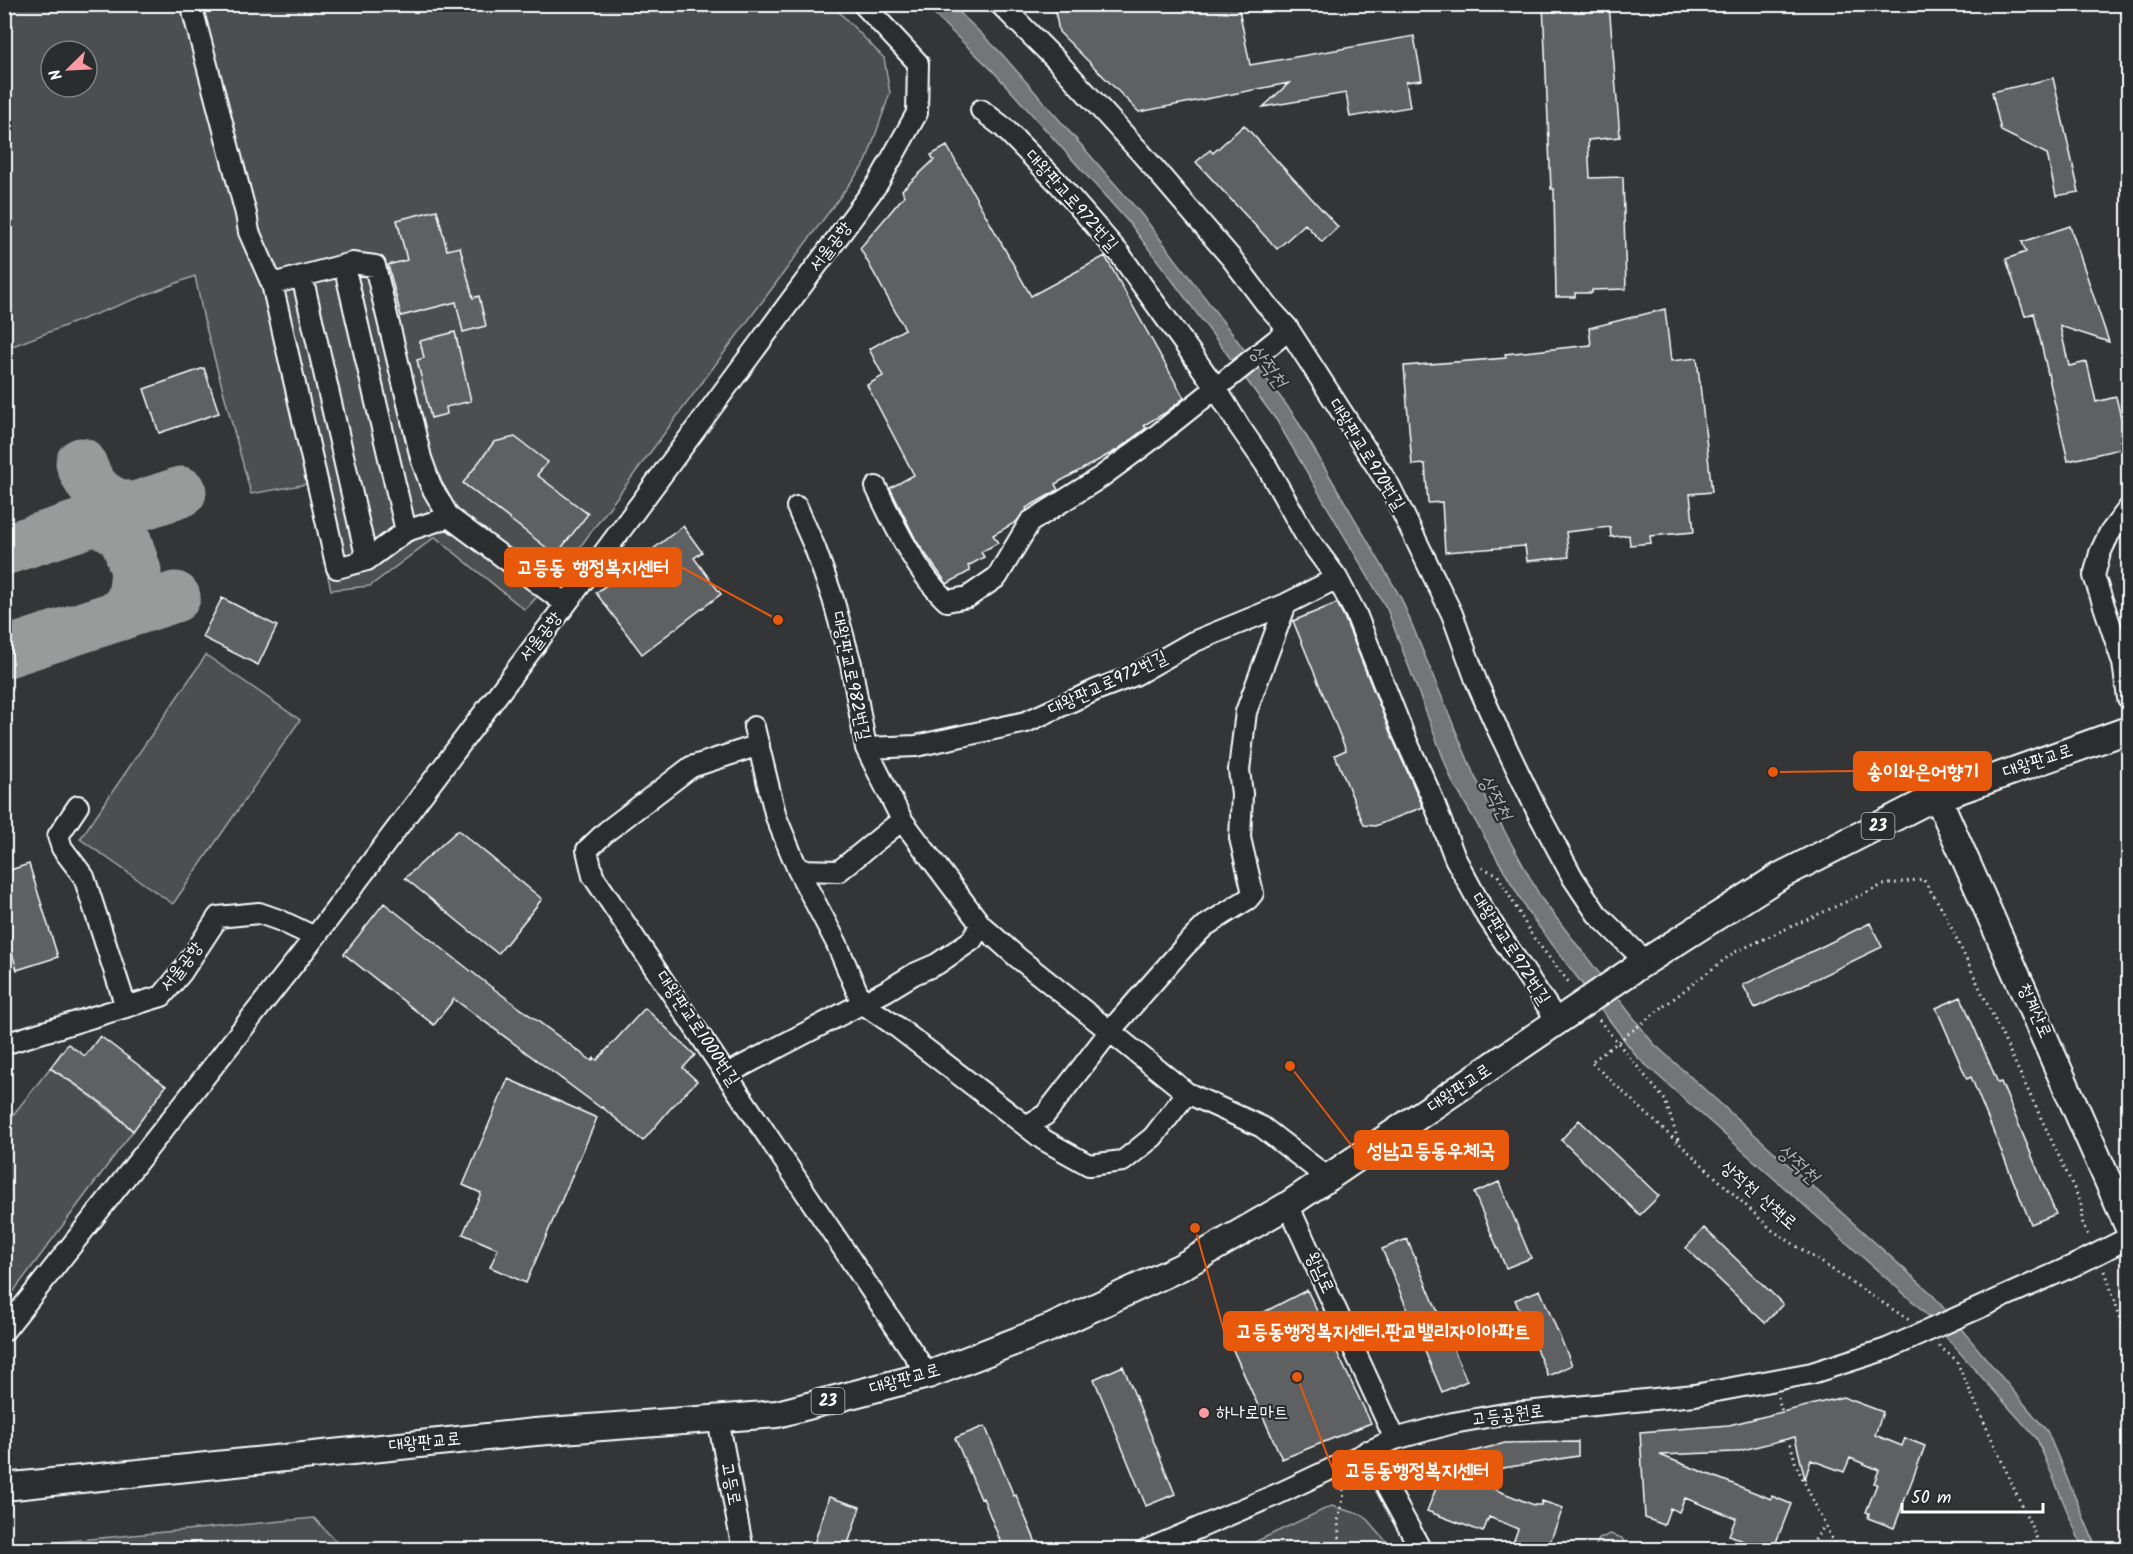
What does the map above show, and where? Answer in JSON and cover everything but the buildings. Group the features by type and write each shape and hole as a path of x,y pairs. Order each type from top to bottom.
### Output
{"main road":[{"name":"대왕판교로","path":"1640,965 1780,876 1923,803 2128,730"},
{"name":"청계산로","path":"1938,798 2128,1226"},
{"name":"23","path":"1569,1009 1640,965"},
{"name":"대왕판교로","path":"4,1487 523,1433 777,1414 928,1376 1050,1328 1181,1267 1288,1205 1569,1009"}],"street":[{"path":"191,4 249,232 272,285 337,568 367,560 406,531 448,517"},
{"name":"서울공항","path":"4,1044 162,996 182,972 218,916 259,914 279,920 315,937 566,604 878,183 917,113 918,63 863,4"},
{"name":"대왕판교로970번길","path":"1000,4 1057,61 1141,153 1232,259 1266,304 1390,487 1452,614 1477,683 1537,811 1573,878 1597,914 1640,965"},
{"name":"대왕판교로972번길","path":"981,110 1003,127 1059,184 1119,253 1220,384 1239,426 1266,465 1306,536 1337,578 1356,614 1455,858 1483,910 1569,1009"},
{"path":"272,285 352,263 375,266 422,458 431,486 448,517 566,604"},
{"path":"344,265 406,531"},
{"path":"302,276 367,560"},
{"path":"876,487 932,588 947,601 968,597 997,577 1030,522 1111,470 1184,415 1284,332"},
{"name":"대왕판교로982번길","path":"797,507 834,599 850,664 866,748 902,820 981,925 1017,957 1187,1093 1262,1127 1328,1178"},
{"path":"2128,509 2109,534 2100,553 2094,576 2123,663 2128,698"},
{"name":"대왕판교로972번길","path":"866,748 916,746 1026,722 1135,675 1193,642 1286,604 1337,578"},
{"path":"1026,1126 1045,1115 1110,1031 1185,946 1205,926 1248,899 1252,893 1240,838 1242,794 1239,770 1246,712 1286,604"},
{"name":"대왕판교로1000번길","path":"798,870 776,817 756,736 691,767 607,831 587,850 593,876 928,1376"},
{"path":"78,806 58,836 63,848 84,878 126,1007"},
{"path":"902,820 839,871 798,870 836,942 862,1003 897,1027 1044,1140 1089,1165 1123,1161 1153,1137 1187,1093"},
{"path":"727,1074 914,974 937,964 972,940 981,925"},
{"path":"4,1331 315,937"},
{"name":"왕남로","path":"1288,1205 1395,1439"},
{"path":"2097,1254 2128,1238"},
{"name":"고등공원로","path":"1148,1550 1280,1493 1395,1439 1453,1423 1504,1414 1695,1395 1812,1373 1887,1349 2097,1254"},
{"name":"고등로","path":"718,1419 743,1550"},
{"path":"1366,1451 1421,1550"}],"path":[{"path":"1455,858 1497,874 1533,937 1569,1009"},
{"path":"1679,1143 1591,1062 1733,953 1883,885 1923,879 1943,910 2081,1203 2082,1221 2108,1276 2128,1341"},
{"name":"상적천 산책로","path":"1599,1020 1665,1100 1679,1143 1772,1230 1899,1312 1916,1326"},
{"path":"1932,1339 1956,1360 2042,1550"},
{"path":"1789,1438 1796,1465 1837,1550"},
{"path":"1339,1464 1344,1494 1338,1521 1340,1550"},
{"path":"1808,1550 1826,1526"}],"shaded area":[{"path":"5,5 832,5 884,58 890,93 866,162 571,559 525,610 435,537 370,586 331,590 307,484 251,494 204,320 195,276 5,349"},
{"path":"924,5 952,5 1001,53 1142,215 1294,415 1401,598 1474,775 1541,898 1653,1043 1931,1293 2047,1431 2097,1549 2083,1549 2037,1439 1920,1308 1637,1057 1528,912 1452,781 1387,609 1277,421 1131,225 993,71"},
{"path":"206,655 300,720 173,904 80,839"},
{"path":"50,1068 72,1082 133,1131 5,1303 5,1125"},
{"path":"1331,1506 1363,1515 1393,1549 1240,1549"},
{"path":"314,1518 343,1549 5,1549 5,1547"},
{"path":"1610,1534 1622,1538 1628,1549 1594,1549 1599,1539"}],"taxiway":[{"path":"81,463 89,481 99,493 113,502 132,508"},
{"path":"4,550 181,492"},
{"path":"95,520 114,528 126,540 136,571 133,598 121,615"},
{"path":"4,653 175,597"}],"place":[{"name":"고등동 행정복지센터","path":"778,620"},
{"name":"송이와은어향기","path":"1773,772"},
{"name":"성남고등동우체국","path":"1290,1066"},
{"name":"고등동행정복지센터.판교밸리자이아파트","path":"1195,1228"},
{"name":"고등동행정복지센터","path":"1297,1377"},
{"name":"하나로마트","path":"1204,1413"}],"water label":[{"name":"상적천","path":"1267,367"},
{"name":"상적천","path":"1494,798"},
{"name":"상적천","path":"1797,1165"}]}
